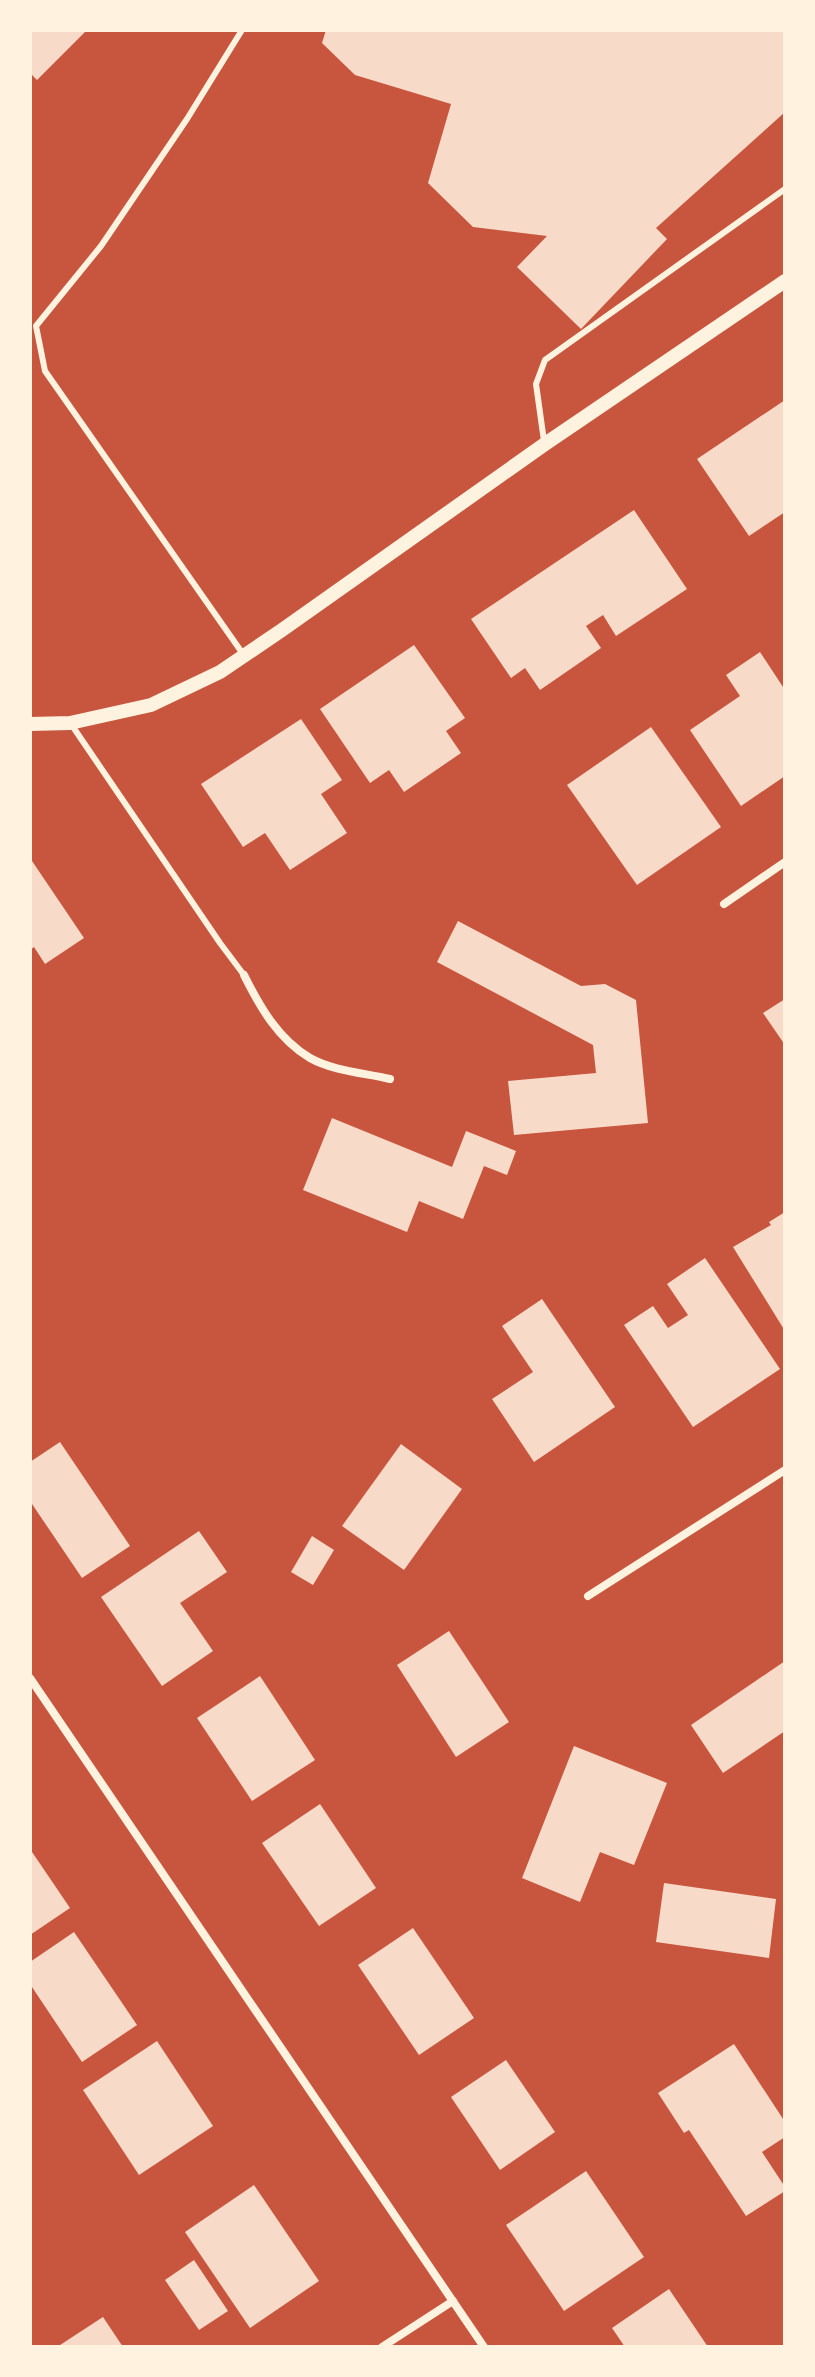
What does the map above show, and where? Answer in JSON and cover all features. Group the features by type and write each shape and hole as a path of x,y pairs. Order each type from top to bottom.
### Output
{"street":[{"path":"30,724 70,723 151,705 220,672 545,444 785,281"},
{"path":"724,904 785,862"},
{"path":"244,975 261,1009 287,1039 312,1059 390,1079"},
{"path":"588,1596 785,1470"},
{"path":"30,1678 484,2347"},
{"path":"382,2347 453,2301"}],"lane":[{"path":"242,30 187,119 101,246 36,326 45,371 244,656"},
{"path":"545,444 536,384 545,360 785,189"},
{"path":"70,723 244,975"}],"building":[{"path":"30,30 87,30 37,80 30,73"},
{"path":"326,30 785,30 785,112 656,228 667,239 581,329 517,267 547,236 473,227 428,183 451,104 355,75 322,43"},
{"path":"785,400 785,512 749,536 697,459"},
{"path":"634,510 687,589 616,636 603,615 586,626 601,648 540,690 525,668 511,678 471,619"},
{"path":"414,645 465,718 446,731 461,753 404,792 389,770 370,783 320,709"},
{"path":"760,652 785,690 785,776 741,806 690,730 740,696 726,675"},
{"path":"301,719 342,780 321,794 347,833 290,870 265,833 243,847 201,784"},
{"path":"651,727 721,827 637,885 567,785"},
{"path":"30,858 84,938 45,964 34,947 30,950"},
{"path":"458,921 581,986 605,984 636,1000 648,1123 514,1135 508,1081 596,1073 593,1045 437,962"},
{"path":"785,999 785,1045 763,1013"},
{"path":"332,1118 452,1167 466,1131 516,1151 507,1175 484,1166 463,1219 419,1201 407,1232 303,1190"},
{"path":"785,1212 785,1331 733,1247 771,1225 769,1222"},
{"path":"705,1258 780,1369 693,1427 624,1325 653,1306 668,1328 688,1315 667,1284"},
{"path":"542,1299 615,1407 534,1462 492,1399 533,1372 502,1326"},
{"path":"60,1442 130,1546 82,1578 30,1501 30,1462"},
{"path":"401,1444 462,1489 404,1570 342,1526"},
{"path":"199,1531 227,1572 180,1603 213,1651 162,1686 101,1597"},
{"path":"312,1536 334,1550 313,1585 291,1572"},
{"path":"449,1631 509,1722 456,1757 397,1665"},
{"path":"785,1661 785,1731 723,1773 691,1725"},
{"path":"260,1676 315,1760 252,1801 197,1718"},
{"path":"574,1746 667,1783 634,1865 600,1852 580,1902 522,1878"},
{"path":"320,1804 376,1888 319,1926 262,1843"},
{"path":"30,1849 70,1908 30,1935"},
{"path":"664,1883 776,1899 769,1958 656,1942"},
{"path":"413,1928 474,2018 419,2055 358,1965"},
{"path":"74,1932 137,2025 82,2062 30,1984 30,1962"},
{"path":"157,2041 213,2126 139,2175 83,2090"},
{"path":"734,2044 785,2122 785,2137 762,2152 785,2191 746,2216 689,2130 684,2133 658,2093"},
{"path":"506,2060 555,2132 500,2170 451,2097"},
{"path":"586,2171 644,2257 564,2311 506,2225"},
{"path":"254,2185 319,2281 250,2328 185,2232"},
{"path":"194,2260 228,2311 199,2330 165,2280"},
{"path":"669,2289 708,2347 625,2347 612,2328"},
{"path":"103,2317 123,2347 57,2347"}]}
